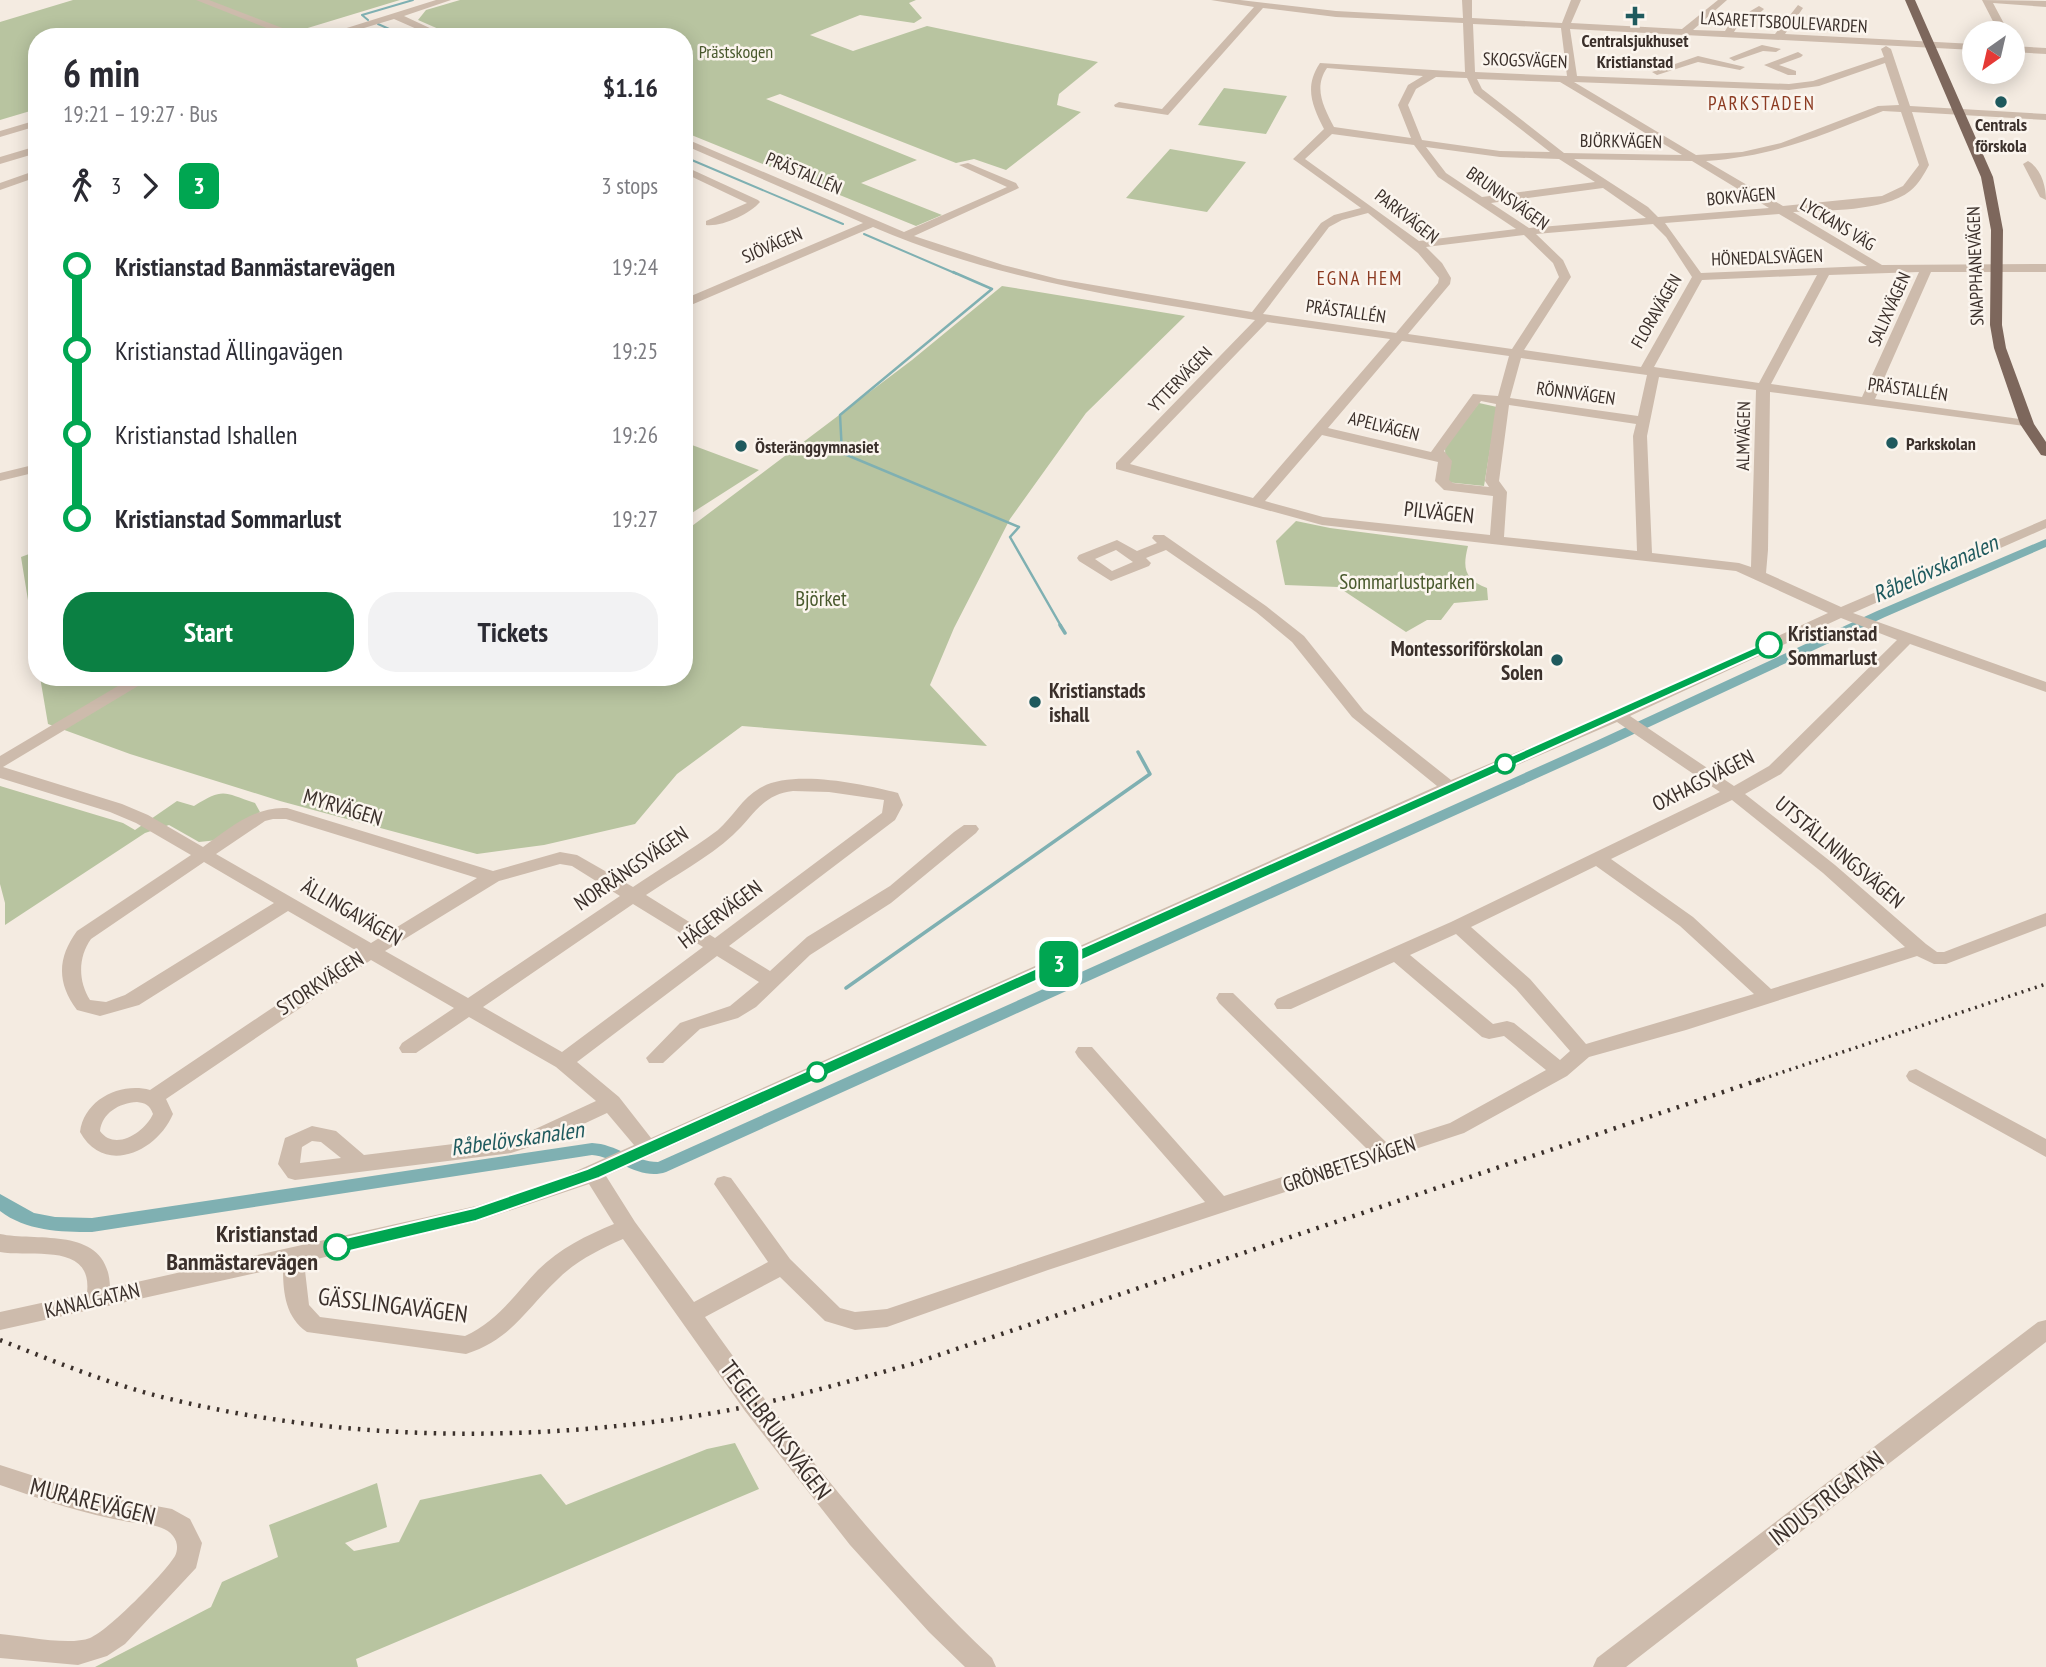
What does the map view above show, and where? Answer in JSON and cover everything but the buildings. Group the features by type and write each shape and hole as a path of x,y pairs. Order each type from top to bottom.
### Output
{"main road":[{"name":"SNAPPHANEVÄGEN","path":"1910,0 1987,177 1994,205 1998,270 1996,326 2000,348 2027,424 2046,452"}],"street":[{"path":"201,0 274,28"},
{"path":"353,28 446,0"},
{"name":"LASARETTSBOULEVARDEN","path":"1216,0 1283,9 1684,32 1715,43 1778,37 1962,46"},
{"path":"1283,9 1291,0"},
{"path":"1467,0 1470,75"},
{"path":"1567,79 1565,26 1576,0"},
{"path":"1987,0 2046,4"},
{"path":"1987,0 1998,21"},
{"path":"1684,32 1723,1"},
{"path":"1119,105 1164,113 1260,6"},
{"path":"1778,37 1798,8"},
{"path":"1715,43 1732,25 1759,9"},
{"path":"394,15 424,28"},
{"name":"BOKVÄGEN","path":"1416,245 1527,232 1866,203 1897,196 1915,184 1924,165 1884,43"},
{"path":"1710,77 1762,48 1776,49"},
{"path":"2025,50 2046,51"},
{"path":"1792,73 1769,65 1798,55"},
{"name":"SKOGSVÄGEN","path":"1330,130 1312,88 1317,72 1324,65 1434,74 1789,87 1815,84 1889,58"},
{"path":"1657,72 1698,59 1712,64 1737,62 1751,71"},
{"name":"BRUNNSVÄGEN","path":"1434,74 1412,87 1403,105 1419,145 1440,174 1527,232 1563,268 1565,277 1516,352 1503,401 1492,481 1500,492 1497,540"},
{"name":"FLORAVÄGEN","path":"1470,75 1478,91 1563,157 1658,221 1698,277 1650,371 1640,436 1645,555"},
{"path":"1762,75 1773,79"},
{"name":"LYCKANS VÄG","path":"1567,79 1694,159 1880,269"},
{"name":"BJÖRKVÄGEN","path":"1330,130 1419,145 1563,157 1694,159 1742,155 1784,146 1882,108 1959,110 2046,117"},
{"path":"0,134 28,126"},
{"name":"PARKVÄGEN","path":"1256,503 1444,284 1444,273 1416,245 1298,159 1330,130"},
{"name":"PRÄSTALLÉN","path":"693,145 904,236 999,268 1049,281 1260,317 2027,424"},
{"path":"693,151 701,148"},
{"path":"0,161 28,152"},
{"path":"2045,197 2028,164 2046,165"},
{"path":"904,236 1013,188 1012,185 964,165"},
{"path":"693,173 754,202 748,208 710,223"},
{"path":"0,187 28,176"},
{"path":"1480,201 1606,184"},
{"name":"YTTERVÄGEN","path":"1121,466 1260,317 1325,225 1338,217 1368,210"},
{"name":"SJÖVÄGEN","path":"693,300 874,222"},
{"name":"HÖNEDALSVÄGEN","path":"1698,277 1880,269 2046,268"},
{"name":"SALIXVÄGEN","path":"1867,401 1926,270"},
{"name":"ALMVÄGEN","path":"1758,574 1761,550 1763,387 1825,272"},
{"path":"1500,492 1444,485 1445,461 1437,451 1478,397 1503,401"},
{"name":"RÖNNVÄGEN","path":"1503,401 1643,421"},
{"name":"APELVÄGEN","path":"1319,430 1440,458"},
{"name":"PILVÄGEN","path":"1121,466 1322,521 1739,567 1859,621 2046,687"},
{"path":"0,477 28,470"},
{"name":"KANALGATAN","path":"0,1321 476,1214 601,1170 1450,788 1631,724 1840,612 2046,523"},
{"path":"1135,557 1164,541 1261,609 1298,639 1357,713 1450,788"},
{"name":"OXHAGSVÄGEN","path":"1284,1004 1458,926 1775,770 1908,638"},
{"path":"0,764 130,686"},
{"name":"UTSTÄLLNINGSVÄGEN","path":"1631,724 1733,793 1829,869 1919,949 1934,958 1946,958 2046,919"},
{"name":"ÄLLINGAVÄGEN","path":"0,772 116,808 142,819 470,1006 588,1079 612,1102 640,1151"},
{"name":"NORRÄNGSVÄGEN","path":"409,1048 632,893 726,832 771,788 788,786 873,790 892,797"},
{"name":"HÄGERVÄGEN","path":"563,1062 889,816 894,805 892,797"},
{"name":"MYRVÄGEN","path":"289,902 132,1000 111,1008 90,1009 81,1004 73,983 74,948 85,935 259,817 273,813 287,814 493,877"},
{"path":"656,1059 687,1028 699,1021 738,1010 760,994 770,980 806,947 896,890 947,844 970,829"},
{"path":"493,877 561,858 577,861 770,980"},
{"path":"1596,858 1646,888 1684,916 1726,952 1768,997"},
{"name":"STORKVÄGEN","path":"153,1098 238,1036 372,949 493,877"},
{"path":"1458,926 1523,984 1582,1052"},
{"name":"GRÖNBETESVÄGEN","path":"724,1184 782,1265 833,1315 855,1321 887,1318 1041,1264 1457,1128 1560,1071 1582,1052 1919,949"},
{"path":"1396,954 1489,1032 1507,1028 1560,1071"},
{"path":"1226,998 1384,1153"},
{"path":"1085,1052 1220,1205"},
{"path":"1916,1076 2046,1149"},
{"path":"359,1163 512,1145 538,1137 612,1102"},
{"name":"TEGELBRUKSVÄGEN","path":"601,1170 627,1228 753,1404 859,1537 938,1625 983,1667"},
{"name":"GÄSSLINGAVÄGEN","path":"293,1256 298,1309 305,1320 315,1325 467,1345 487,1338 502,1326 549,1273 568,1259 627,1228"},
{"path":"0,1243 32,1248 62,1247 81,1253 88,1259 101,1282 97,1299"},
{"path":"691,1314 782,1265"},
{"name":"INDUSTRIGATAN","path":"1605,1667 2046,1329"},
{"name":"MURAREVÄGEN","path":"0,1475 88,1504 163,1517 181,1527 191,1544 187,1560 153,1599 116,1636 98,1648 78,1653 0,1646"}],"green space":[{"path":"73,0 400,0 308,28 28,28 28,112 0,120 0,22"},
{"name":"Prästskogen","path":"460,0 916,0 909,3 922,18 914,23 860,15 810,35 853,51 927,26 1098,62 1059,94 1057,105 1081,112 1006,170 974,159 956,163 780,94 766,99 917,160 861,183 942,215 916,226 693,136 693,28 436,28 418,20 426,10"},
{"path":"1224,88 1287,96 1266,134 1198,125"},
{"path":"1170,149 1246,162 1207,212 1126,198"},
{"name":"Björket","path":"1002,286 1185,316 1086,413 1010,519 954,628 930,685 987,746 742,726 677,774 635,824 544,845 477,854 280,801 130,754 48,724 42,686 693,686 693,525 912,360"},
{"path":"1479,403 1497,407 1484,486 1446,482 1445,447"},
{"path":"693,445 759,470 693,512"},
{"name":"Sommarlustparken","path":"1296,521 1468,546 1465,561 1467,572 1474,581 1487,588 1488,600 1454,603 1441,620 1427,620 1406,632 1338,587 1285,585 1276,541"},
{"path":"28,554 28,600 21,557"},
{"path":"0,786 123,823 135,830 177,801 194,806 218,794 255,803 260,812 218,840 199,842 169,825 145,833 5,925 5,903 0,884"},
{"path":"735,1443 759,1489 356,1659 358,1667 95,1667 211,1607 222,1582 278,1557 269,1525 377,1483 387,1527 345,1543 354,1551 399,1542 420,1500 541,1474 566,1505 707,1449"}],"waterway":[{"path":"368,20 362,15 413,0"},
{"path":"378,24 387,28"},
{"path":"693,161 843,224"},
{"path":"864,234 957,274"},
{"path":"953,272 992,289 840,415 842,453 1019,527 1010,537 1061,626"},
{"name":"Råbelövskanalen","path":"0,1201 9,1209 31,1219 55,1224 92,1225 592,1149 610,1152 643,1166 660,1168 1601,744 1881,614 2046,543"},
{"path":"1060,625 1065,633"},
{"path":"846,988 1150,774 1138,752"}],"railway":[{"path":"1756,1081 2046,984"},
{"path":"0,1340 126,1387 236,1413 302,1423 368,1430 502,1433 635,1424 701,1415 781,1399 912,1364 1762,1079"}],"bus line":[{"name":"3","path":"337,1247 476,1214 517,1202 593,1173 1769,645"}],"place":[{"name":"Centralsjukhuset Kristianstad","path":"1635,16"},
{"name":"Centrals förskola","path":"2001,102"},
{"name":"Parkskolan","path":"1892,443"},
{"name":"Österänggymnasiet","path":"741,446"},
{"name":"Kristianstad Sommarlust","path":"1769,645"},
{"name":"Montessoriförskolan Solen","path":"1557,660"},
{"name":"Kristianstads ishall","path":"1035,702"},
{"name":"Kristianstad Banmästarevägen","path":"337,1247"}],"district":[{"name":"PARKSTADEN","path":"1762,103"},
{"name":"EGNA HEM","path":"1360,278"}]}
